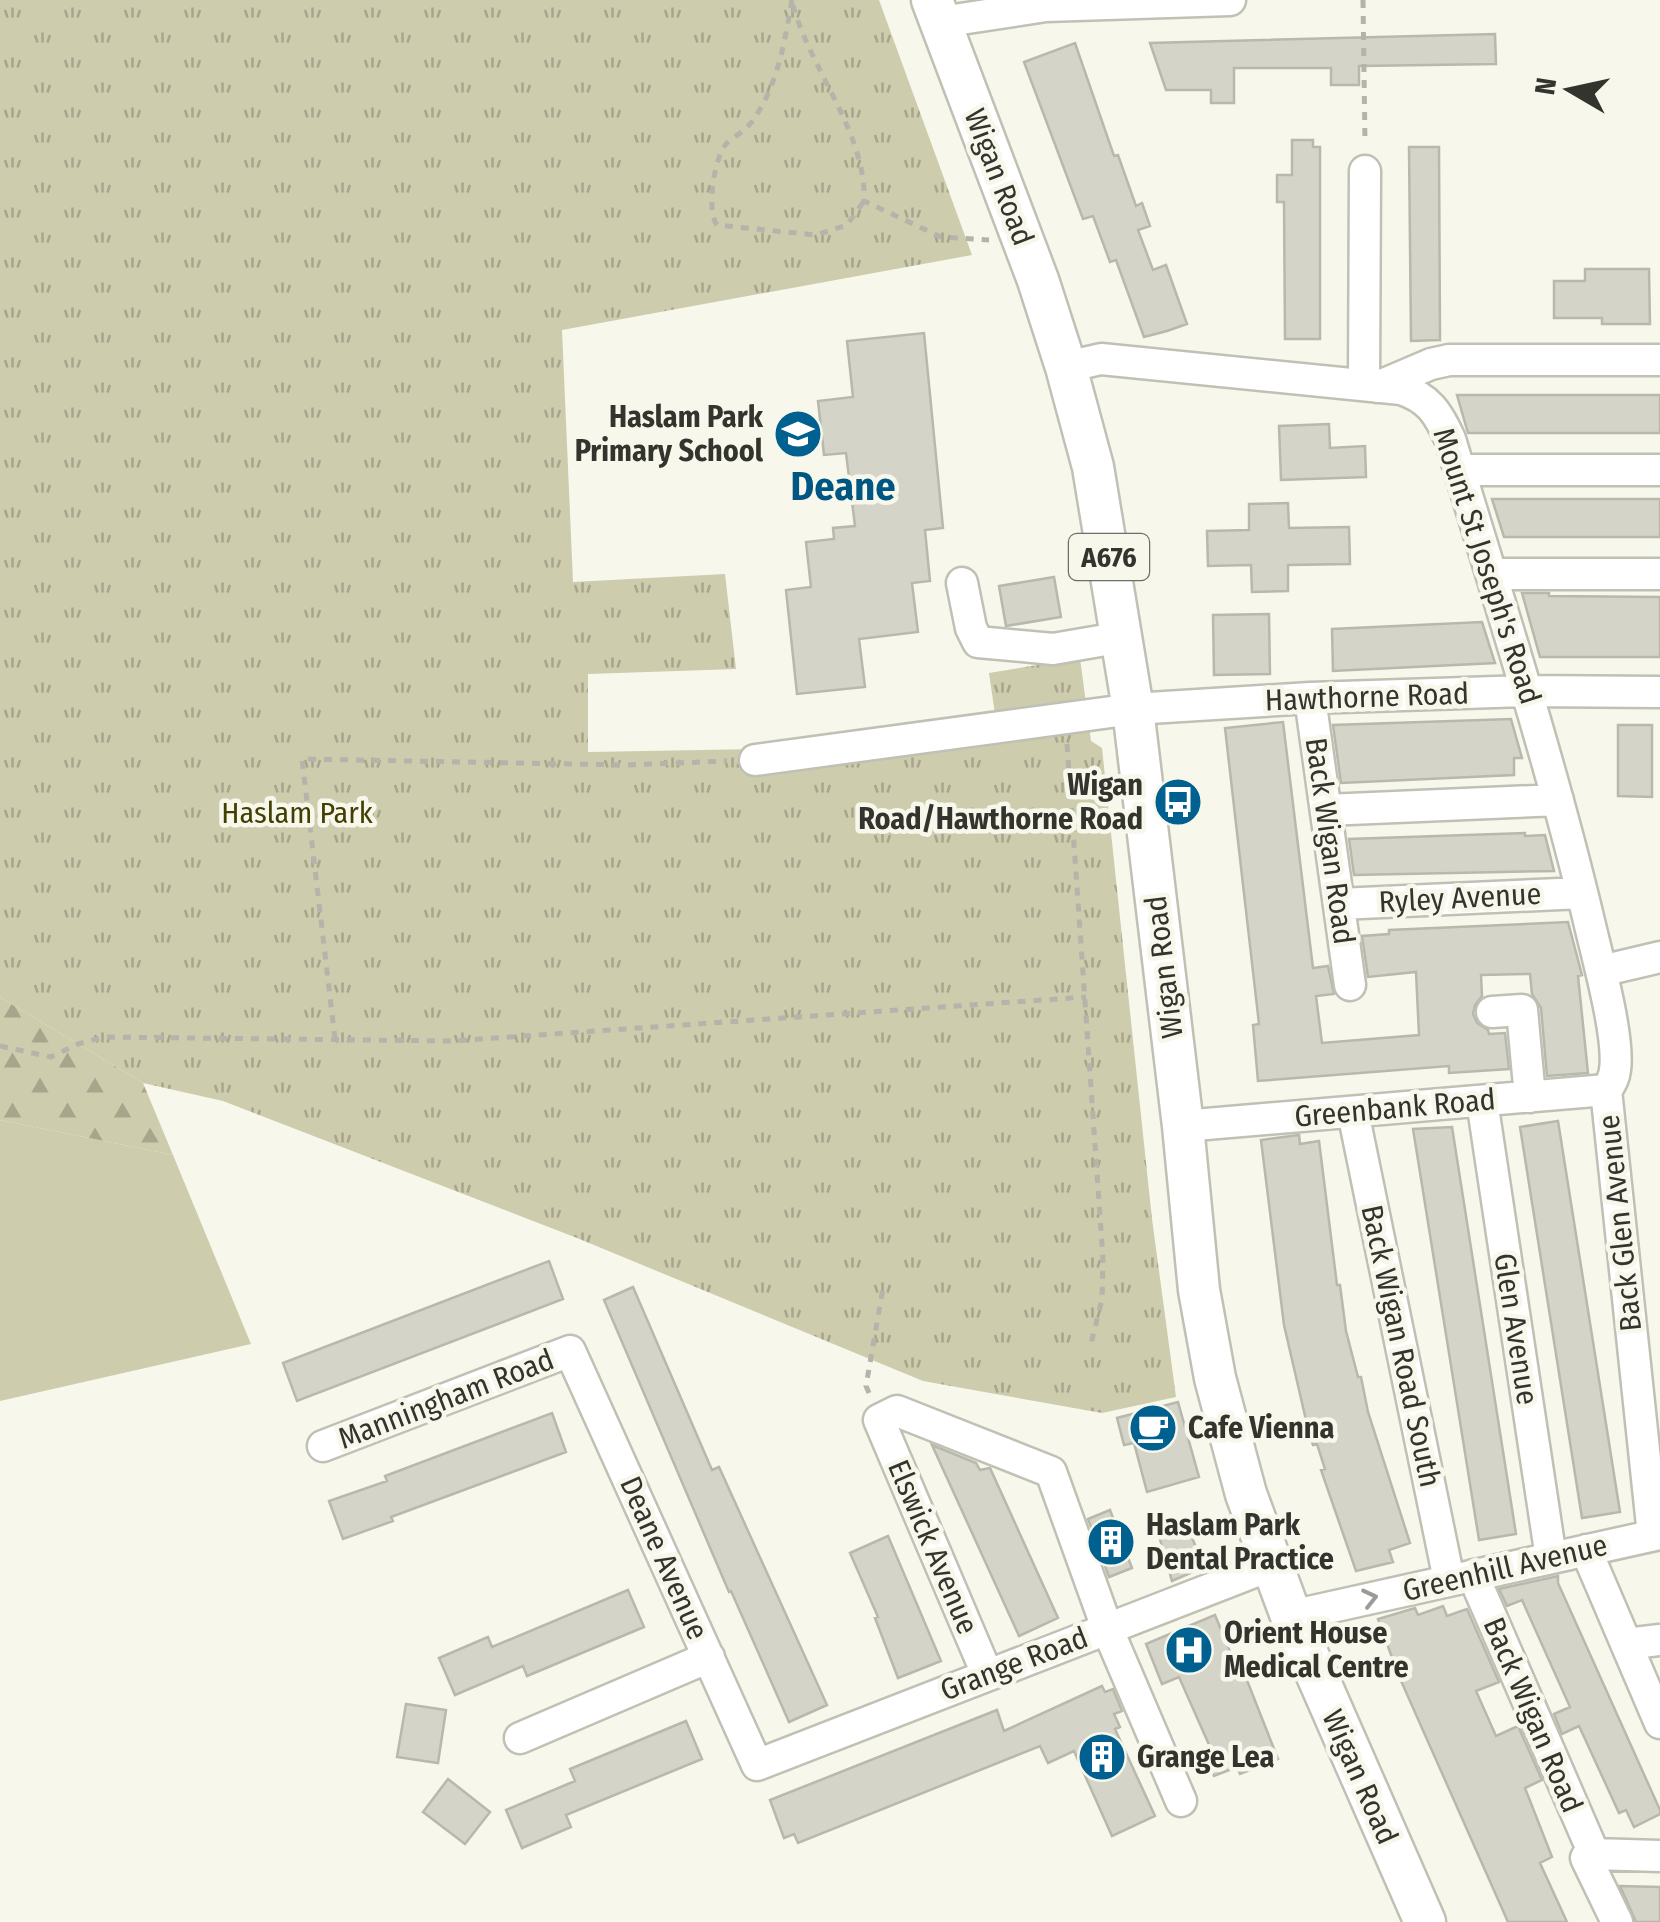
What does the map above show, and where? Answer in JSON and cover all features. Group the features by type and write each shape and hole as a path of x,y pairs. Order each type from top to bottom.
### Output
{"main road":[{"name":"Wigan Road","path":"937,11 1066,367 1092,467 1133,709 1184,1126 1199,1290 1215,1378 1246,1494 1292,1616 1425,1922"}],"street":[{"path":"937,11 1230,0"},
{"path":"1365,171 1371,386 1448,360 1660,360"},
{"name":"Mount St Joseph's Road","path":"1066,367 1101,359 1401,389 1422,396 1429,403 1450,439 1460,470 1582,892 1615,1054 1613,1081 1606,1090"},
{"path":"1460,470 1660,470"},
{"path":"1492,574 1660,574"},
{"path":"962,582 971,628 978,642 1053,649 1123,638"},
{"name":"Hawthorne Road","path":"755,760 1133,709 1527,691 1660,692"},
{"name":"Back Wigan Road","path":"1310,698 1350,984"},
{"path":"1326,810 1558,800"},
{"name":"Ryley Avenue","path":"1339,904 1582,892"},
{"path":"1601,971 1660,957"},
{"path":"1492,1012 1522,1010 1530,1097"},
{"name":"Greenbank Road","path":"1184,1126 1606,1090"},
{"name":"Back Glen Avenue","path":"1606,1090 1656,1534"},
{"name":"Glen Avenue","path":"1482,1101 1551,1558"},
{"name":"Back Wigan Road South","path":"1353,1112 1461,1577"},
{"name":"Manningham Road","path":"323,1446 570,1351"},
{"name":"Deane Avenue","path":"570,1351 757,1764"},
{"path":"878,1420 898,1412 1050,1472 1107,1628 1182,1801"},
{"name":"Elswick Avenue","path":"878,1420 987,1674"},
{"name":"Greenhill Avenue","path":"1292,1616 1656,1534"},
{"path":"1586,1550 1660,1723"},
{"name":"Grange Road","path":"757,1764 1272,1564"},
{"name":"Back Wigan Road","path":"1461,1577 1618,1922"},
{"path":"1626,1644 1660,1640"},
{"path":"520,1738 708,1657"},
{"path":"1590,1856 1660,1856"}],"path":[{"path":"792,0 804,38 836,102 860,164 864,201 847,225 816,235 717,225 713,221 710,198 721,151 746,129 766,97 782,58 792,0"},
{"path":"1363,0 1365,171"},
{"path":"864,201 941,238 1022,239"},
{"path":"1066,718 1103,1259 1102,1299 1091,1344"},
{"path":"336,1039 302,759 626,764 755,760"},
{"path":"0,1046 51,1057 104,1037 452,1040 1086,997"},
{"path":"878,1420 866,1386 883,1288"}],"green space":[{"name":"Haslam Park","path":"0,0 879,0 972,255 562,330 573,582 725,574 736,669 588,674 588,752 759,749 995,714 989,673 1080,658 1091,741 1102,748 1152,1219 1176,1397 1102,1413 923,1381 577,1238 223,1101 143,1083 0,997"},
{"path":"0,997 143,1083 173,1155 0,1120"},
{"path":"0,1120 173,1155 251,1344 0,1401"}],"building":[{"path":"1495,34 1496,64 1359,66 1359,85 1331,85 1331,68 1234,68 1234,103 1211,103 1211,90 1166,90 1150,43"},
{"path":"1075,43 1114,156 1118,155 1136,206 1142,203 1150,226 1138,230 1153,270 1166,265 1187,324 1144,337 1116,260 1110,262 1093,216 1083,219 1024,62"},
{"path":"1292,140 1313,140 1313,147 1320,147 1320,339 1285,339 1284,202 1277,202 1277,175 1292,175"},
{"path":"1409,147 1439,147 1440,340 1411,341"},
{"path":"1585,269 1649,269 1650,324 1554,318 1554,281 1585,281"},
{"path":"924,333 943,528 925,530 930,581 912,583 918,632 859,639 865,687 797,694 786,590 811,587 806,542 834,539 833,528 855,526 846,453 824,455 818,401 853,397 847,341"},
{"path":"1457,395 1660,395 1660,433 1468,433"},
{"path":"1329,424 1330,448 1365,446 1366,477 1281,480 1279,426"},
{"path":"1492,499 1660,499 1660,537 1504,537"},
{"path":"1288,503 1289,528 1349,527 1350,564 1288,565 1288,591 1252,592 1251,565 1208,566 1207,531 1249,530 1249,504"},
{"path":"1054,577 1061,617 1006,626 999,586"},
{"path":"1522,593 1660,597 1660,657 1540,657"},
{"path":"1269,614 1270,674 1214,675 1213,615"},
{"path":"1482,622 1495,663 1333,671 1332,629"},
{"path":"1511,719 1522,758 1514,758 1514,775 1341,783 1333,725"},
{"path":"1283,722 1313,968 1328,966 1334,994 1316,996 1322,1043 1419,1035 1416,972 1368,977 1362,936 1389,934 1389,930 1568,922 1582,975 1578,976 1588,1073 1547,1076 1541,1008 1532,994 1530,974 1481,975 1482,996 1473,1014 1489,1034 1505,1033 1509,1069 1449,1073 1449,1066 1258,1081 1253,1025 1259,1024 1225,728"},
{"path":"1618,725 1652,725 1652,797 1618,796"},
{"path":"1545,835 1554,871 1354,875 1349,839"},
{"path":"1558,1121 1620,1512 1582,1518 1520,1127"},
{"path":"1452,1127 1516,1534 1479,1540 1413,1129"},
{"path":"1299,1135 1300,1144 1319,1141 1346,1331 1410,1543 1389,1550 1393,1562 1356,1571 1321,1470 1325,1469 1317,1444 1313,1445 1309,1433 1284,1325 1261,1140"},
{"path":"549,1261 563,1299 297,1401 283,1363"},
{"path":"633,1287 712,1470 719,1467 827,1705 789,1722 604,1300"},
{"path":"1178,1402 1199,1477 1147,1492 1134,1443 1124,1445 1117,1418"},
{"path":"552,1413 566,1452 391,1517 393,1521 343,1539 329,1501"},
{"path":"932,1445 976,1463 980,1470 990,1468 1058,1618 1019,1636"},
{"name":"Haslam Park Dental Practice","path":"1110,1510 1132,1568 1109,1577 1088,1519"},
{"path":"1187,1525 1204,1567 1172,1581 1159,1536"},
{"path":"888,1536 941,1661 898,1678 875,1618 878,1617 850,1553"},
{"path":"1558,1576 1660,1810 1660,1814 1634,1827 1626,1810 1619,1813 1579,1726 1562,1734 1554,1714 1570,1707 1522,1600 1507,1606 1499,1589"},
{"path":"628,1590 644,1627 527,1676 523,1666 455,1695 439,1658 488,1637 492,1647"},
{"path":"1443,1606 1447,1616 1467,1609 1499,1682 1476,1691 1496,1736 1518,1726 1542,1780 1525,1788 1552,1857 1540,1863 1567,1922 1508,1922 1398,1674 1378,1619 1415,1608 1418,1615"},
{"path":"1215,1615 1234,1661 1239,1660 1278,1759 1240,1774 1237,1767 1214,1776 1203,1749 1210,1747 1179,1677 1162,1684 1146,1644"},
{"path":"1102,1686 1105,1692 1113,1689 1122,1711 1114,1714 1120,1727 1115,1729 1155,1816 1112,1836 1074,1751 1048,1763 1040,1746 798,1843 794,1834 784,1838 770,1800 997,1710 1004,1731"},
{"path":"406,1704 446,1710 438,1763 397,1757"},
{"path":"686,1721 702,1759 566,1815 571,1827 522,1848 506,1810 575,1781 570,1769"},
{"path":"448,1779 490,1812 465,1844 423,1812"},
{"path":"1620,1886 1660,1887 1660,1922 1636,1922"}],"place":[{"name":"Haslam Park Primary School","path":"798,434"},
{"name":"Wigan Road/Hawthorne Road","path":"1178,802"},
{"name":"Cafe Vienna","path":"1153,1428"},
{"name":"Haslam Park Dental Practice","path":"1111,1542"},
{"name":"Orient House Medical Centre","path":"1189,1650"},
{"name":"Grange Lea","path":"1102,1757"}],"district":[{"name":"Deane","path":"843,487"}]}
